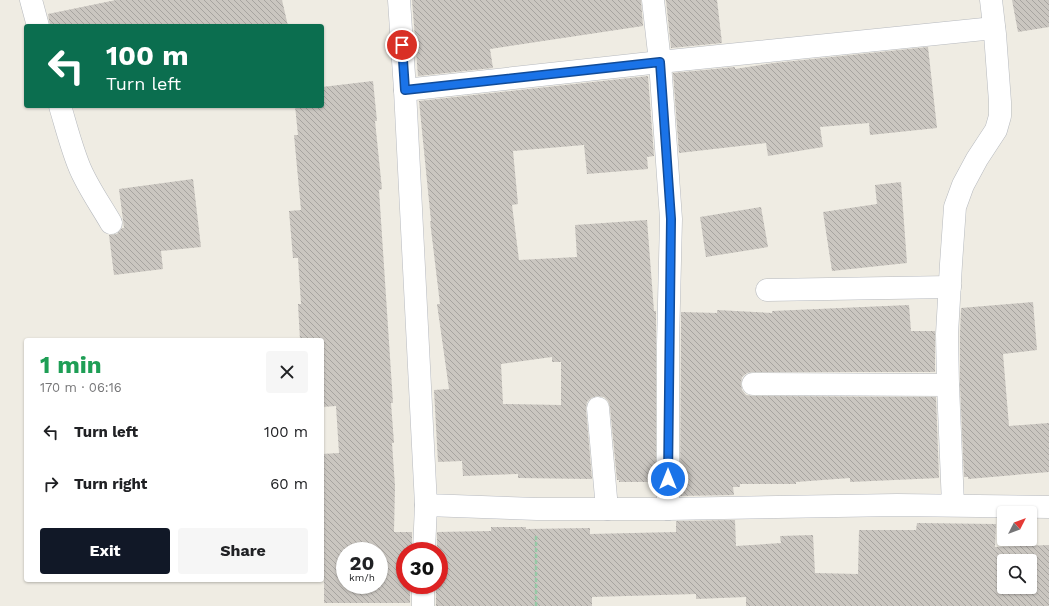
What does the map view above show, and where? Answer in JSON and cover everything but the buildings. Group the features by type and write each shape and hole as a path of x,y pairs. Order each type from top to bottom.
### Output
{"street":[{"path":"31,0 37,24"},
{"path":"399,0 426,505 424,542"},
{"path":"653,0 660,62 671,219 668,352 668,509"},
{"path":"953,505 948,385 948,334 955,207 963,185 977,159 996,130 1000,116 991,0"},
{"path":"405,90 994,28"},
{"path":"61,108 79,167 90,189 111,223"},
{"path":"767,290 950,287"},
{"path":"753,384 948,385"},
{"path":"598,408 607,509"},
{"path":"426,505 537,509 668,509 953,505 1049,507"},
{"path":"423,594 423,606"}],"path":[{"path":"536,606 537,509"}],"route":[{"path":"402,45 405,90 660,62 671,219 668,344 668,479"}]}
